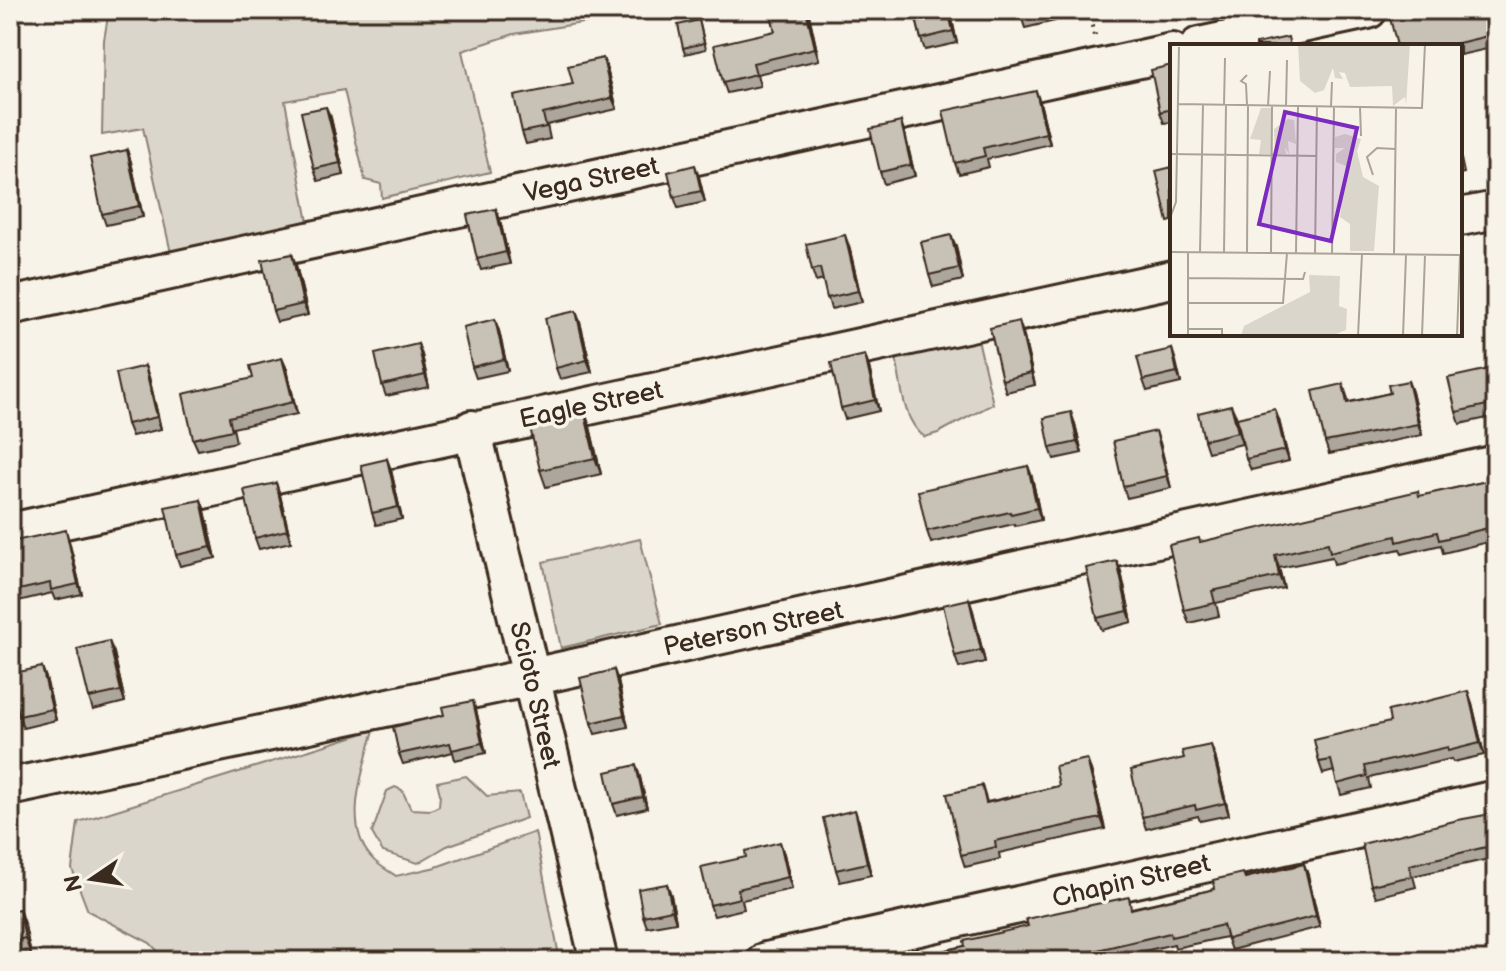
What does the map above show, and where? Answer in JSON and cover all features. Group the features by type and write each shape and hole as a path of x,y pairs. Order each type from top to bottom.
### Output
{"street":[{"path":"1208,44 1368,10"},
{"name":"Vega Street","path":"10,306 1170,52"},
{"path":"1462,217 1496,210"},
{"name":"Eagle Street","path":"10,532 1170,279"},
{"name":"Scioto Street","path":"472,429 599,961"},
{"name":"Peterson Street","path":"10,787 532,677 1496,464"},
{"name":"Chapin Street","path":"766,961 1496,799"}],"shaded area":[{"path":"109,10 663,10 514,34 462,51 490,172 382,198 381,184 365,180 344,90 285,101 308,222 171,253 143,128 102,135 104,40"},
{"path":"978,339 993,404 925,437 911,422 907,411 896,357"},
{"path":"640,539 662,624 561,648 543,562"},
{"path":"374,730 361,778 357,812 362,844 371,857 396,876 436,867 535,832 560,961 167,961 150,943 88,911 72,869 78,822"},
{"path":"466,776 487,796 520,793 526,818 447,846 418,863 383,852 372,833 387,791 395,787 402,790 411,809 431,810 439,806 437,782"}],"building":[{"path":"770,10 806,10 815,48 753,63 756,74 723,82 714,45 775,31"},
{"path":"914,10 948,10 953,31 921,39"},
{"path":"1019,10 1049,10 1021,16"},
{"path":"1406,10 1490,10 1496,34 1454,44 1396,44 1389,14"},
{"path":"699,20 704,43 683,48 678,25"},
{"path":"1288,37 1290,44 1256,44"},
{"path":"603,58 612,98 543,114 546,127 522,132 514,96 573,84 568,66"},
{"path":"1170,65 1170,110 1160,112 1151,70"},
{"path":"1036,91 1046,133 983,148 985,156 955,163 943,111"},
{"path":"326,107 340,163 314,169 301,112"},
{"path":"1496,121 1496,143 1491,122"},
{"path":"901,122 911,165 880,172 870,129"},
{"path":"127,150 139,206 102,214 90,158"},
{"path":"695,165 701,191 674,197 668,172"},
{"path":"1170,168 1170,222 1168,222 1156,171"},
{"path":"496,209 506,252 477,259 467,215"},
{"path":"845,235 858,291 827,298 820,268 812,270 806,244"},
{"path":"951,235 959,268 929,275 921,242"},
{"path":"292,254 303,304 273,311 262,260"},
{"path":"576,311 587,360 556,368 545,318"},
{"path":"495,319 504,359 472,367 463,327"},
{"path":"1019,321 1031,373 1002,380 990,328"},
{"path":"418,344 425,375 382,385 375,354"},
{"path":"1172,349 1177,372 1143,380 1137,357"},
{"path":"865,355 875,400 841,408 831,363"},
{"path":"1496,355 1496,403 1456,412 1448,378 1489,369 1487,357"},
{"path":"282,358 293,402 229,417 232,430 193,439 183,394 253,378 250,366"},
{"path":"145,366 157,417 127,424 116,373"},
{"path":"1408,381 1418,424 1325,442 1313,391 1343,384 1347,403 1390,393 1388,385"},
{"path":"1231,405 1238,432 1204,440 1198,413"},
{"path":"1275,409 1285,450 1246,459 1237,418"},
{"path":"584,410 595,458 540,470 529,423"},
{"path":"1071,412 1077,442 1050,448 1044,418"},
{"path":"1156,431 1167,476 1123,486 1113,441"},
{"path":"387,459 398,507 372,513 361,465"},
{"path":"1028,466 1037,508 927,531 918,491"},
{"path":"1496,479 1496,526 1439,540 1437,532 1397,542 1396,536 1330,552 1328,543 1275,555 1279,576 1212,591 1215,603 1184,610 1169,545 1199,538 1200,542 1418,491 1419,496"},
{"path":"276,483 287,530 255,538 244,490"},
{"path":"201,500 211,547 176,555 165,507"},
{"path":"66,530 78,584 51,590 50,583 10,592 10,542"},
{"path":"1117,561 1128,611 1097,618 1086,568"},
{"path":"969,599 981,650 955,656 943,605"},
{"path":"109,641 121,691 89,698 77,649"},
{"path":"42,667 52,709 19,716 10,674"},
{"path":"614,670 624,715 591,723 580,678"},
{"path":"1468,691 1480,743 1365,766 1367,776 1337,784 1331,760 1319,762 1314,740 1390,722 1388,711"},
{"path":"473,701 482,743 452,750 450,743 399,754 393,727 444,715 442,707"},
{"path":"1211,745 1225,803 1196,810 1195,805 1142,817 1131,770 1184,758 1182,751"},
{"path":"1087,759 1101,818 995,841 996,847 961,855 947,794 982,786 986,803 1059,786 1055,766"},
{"path":"636,765 643,797 613,804 606,772"},
{"path":"855,810 867,863 836,870 823,818"},
{"path":"1496,813 1496,850 1487,852 1486,847 1409,865 1412,876 1371,885 1362,844"},
{"path":"780,842 788,877 738,889 740,898 710,905 701,867 746,857 745,851"},
{"path":"1304,864 1316,916 1227,939 1223,925 1171,937 1170,933 1076,955 1077,961 898,961 965,946 964,941 1028,926 1026,919 1129,897 1131,909 1215,889 1213,880 1243,873 1245,878"},
{"path":"667,884 672,910 643,916 638,889"},
{"path":"19,909 25,938 10,942 10,911"}]}
